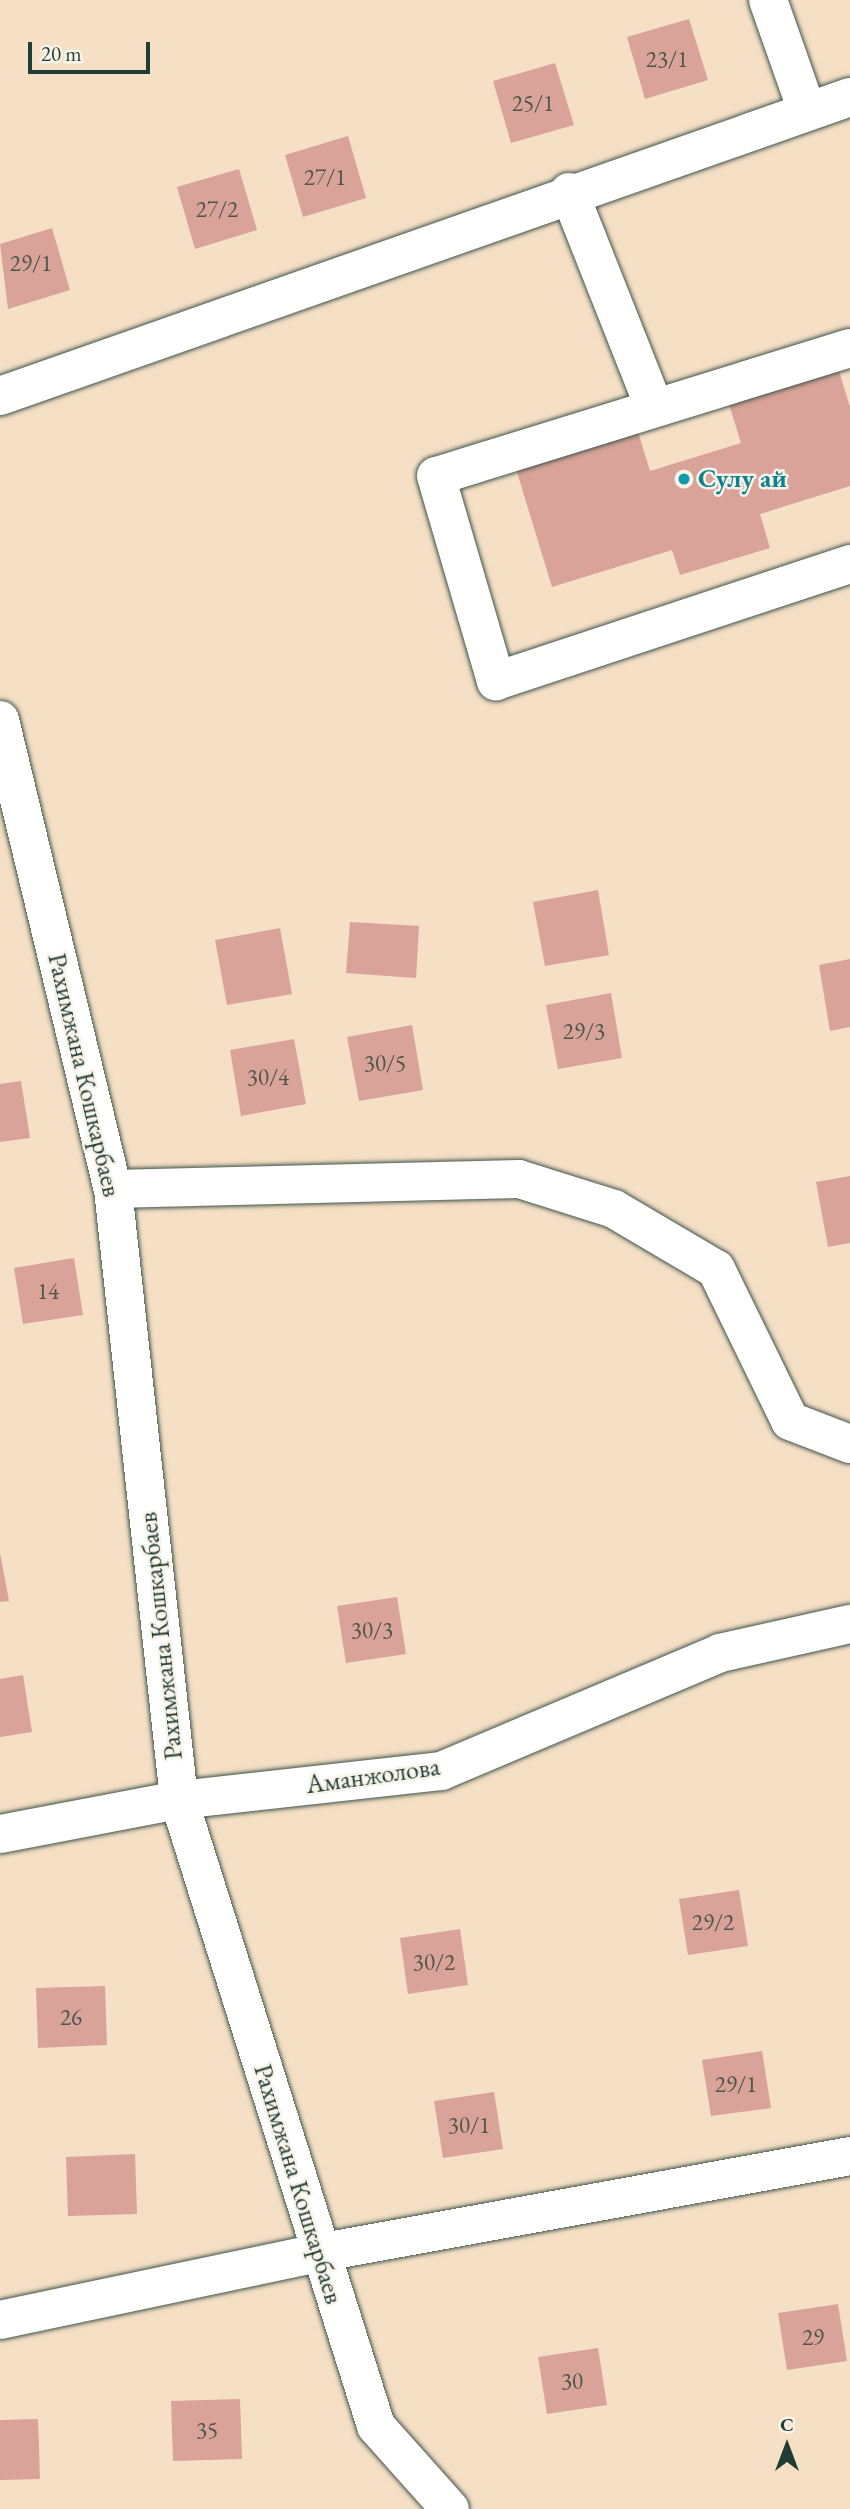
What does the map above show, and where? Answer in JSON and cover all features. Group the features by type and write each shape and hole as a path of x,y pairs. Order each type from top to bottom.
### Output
{"street":[{"path":"768,0 807,111"},
{"path":"0,396 569,192 850,97"},
{"path":"569,192 653,404"},
{"path":"850,348 653,404 436,476 496,681 850,564"},
{"name":"Рахимжана Кошкарбаев","path":"0,720 113,1189 179,1800 318,2253 376,2426 450,2509"},
{"path":"113,1189 519,1178 614,1209 716,1269 790,1421 850,1444"},
{"name":"Аманжолова","path":"0,1834 179,1800 441,1771 720,1653 850,1624"},
{"path":"0,2320 318,2253 850,2156"}],"building":[{"path":"689,19 708,80 645,99 627,37"},
{"path":"555,63 574,125 511,143 493,81"},
{"path":"348,136 366,198 303,217 285,155"},
{"path":"239,169 257,230 195,249 177,187"},
{"path":"52,228 70,290 8,309 0,244"},
{"name":"Сулу ай","path":"839,371 850,407 850,486 760,514 770,548 680,575 672,550 552,587 516,469 638,432 650,471 741,443 729,404"},
{"path":"598,890 609,955 545,966 533,902"},
{"path":"350,922 419,926 416,978 346,973"},
{"path":"280,928 292,994 227,1005 215,940"},
{"path":"850,959 850,1027 830,1031 819,965"},
{"path":"611,993 622,1058 558,1069 546,1005"},
{"path":"412,1025 423,1090 359,1101 347,1037"},
{"path":"294,1039 306,1104 241,1116 230,1050"},
{"path":"21,1081 30,1138 0,1142 0,1084"},
{"path":"850,1176 850,1243 828,1247 816,1182"},
{"path":"74,1258 83,1315 23,1324 14,1268"},
{"path":"0,1553 9,1601 0,1602"},
{"path":"397,1597 406,1654 346,1663 337,1606"},
{"path":"23,1675 32,1732 0,1737 0,1679"},
{"path":"739,1890 748,1946 688,1955 679,1899"},
{"path":"460,1929 468,1985 408,1994 400,1938"},
{"path":"105,1986 107,2045 38,2048 36,1988"},
{"path":"762,2051 771,2108 711,2116 702,2060"},
{"path":"494,2092 503,2149 443,2158 434,2101"},
{"path":"135,2154 137,2214 68,2216 66,2157"},
{"path":"838,2304 847,2361 787,2370 778,2313"},
{"path":"598,2348 607,2405 547,2414 538,2357"},
{"path":"240,2399 242,2459 173,2461 171,2401"},
{"path":"38,2419 40,2479 0,2480 0,2420"}],"place":[{"name":"Сулу ай","path":"684,479"}]}
